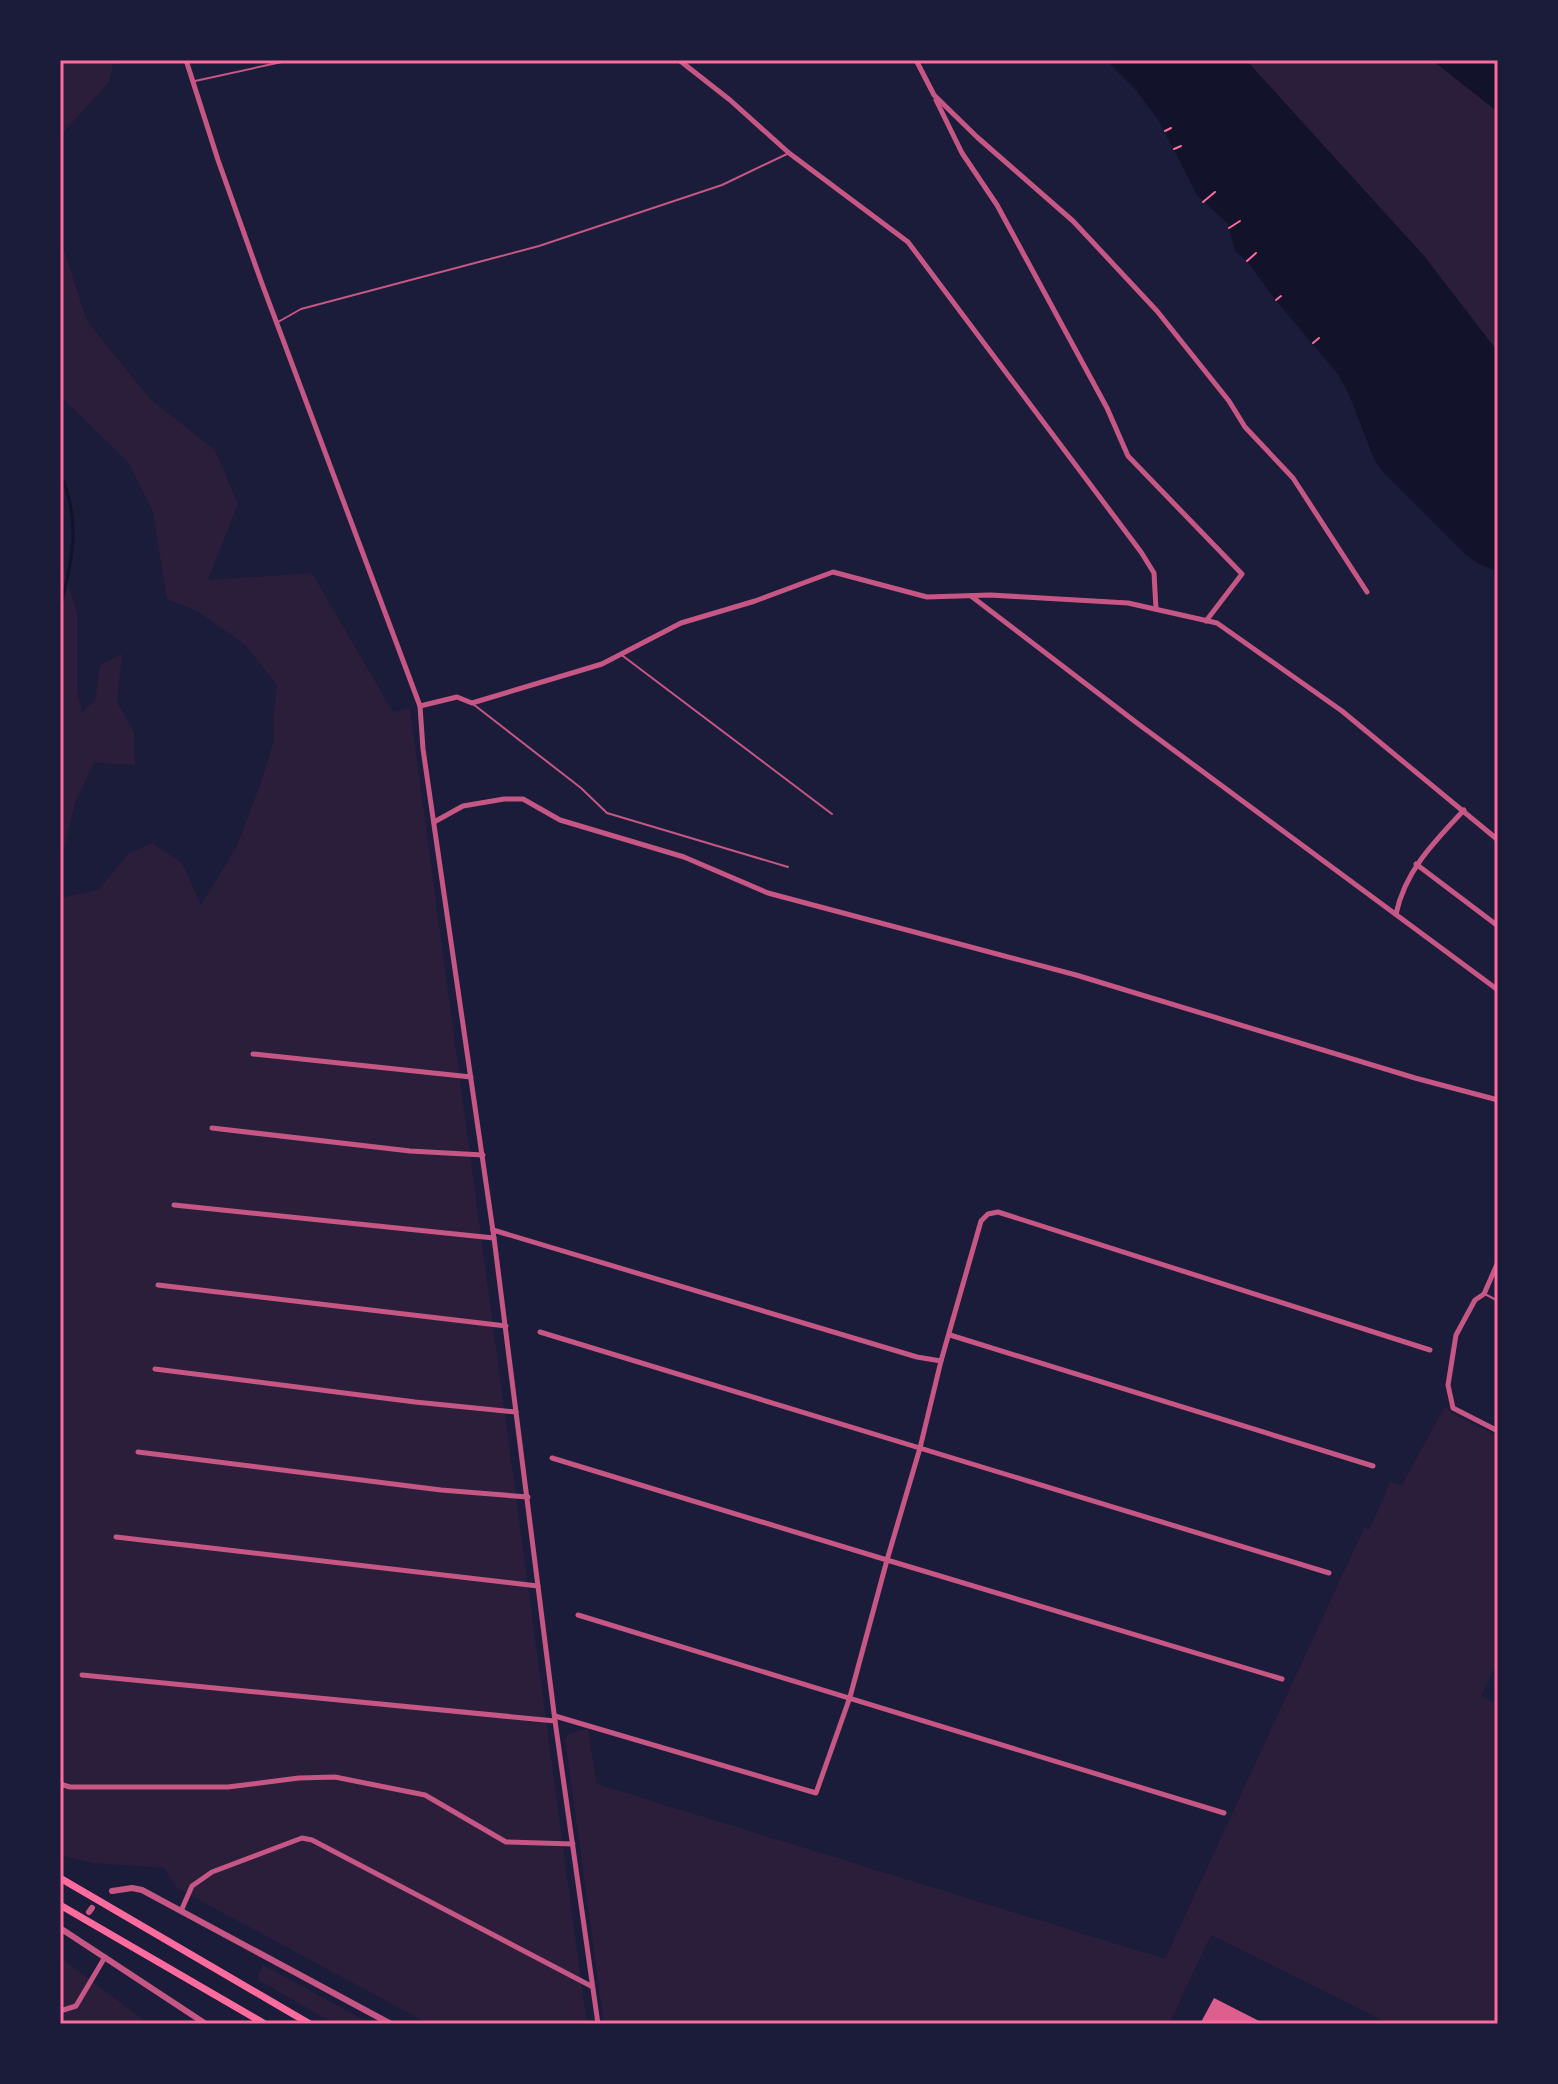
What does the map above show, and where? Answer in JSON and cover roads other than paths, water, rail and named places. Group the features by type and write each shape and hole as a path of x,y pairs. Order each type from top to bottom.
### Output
{"main road":[{"path":"60,1878 310,2024"},
{"path":"60,1905 265,2024"}],"street":[{"path":"186,60 277,323 420,706 598,2024"},
{"path":"679,60 789,153 908,242 1141,552 1154,573 1156,609"},
{"path":"916,60 962,153 997,205 1107,408 1128,456 1242,574 1206,621"},
{"path":"934,95 1073,221 1157,311 1229,401 1245,427 1293,478 1367,592"},
{"path":"420,706 457,697 472,703 602,664 681,623 755,601 833,572 927,597 970,595 1128,603 1217,623 1342,711 1498,840"},
{"path":"970,595 1137,723 1498,990"},
{"path":"434,822 463,806 523,799 560,820 684,857 768,893 1076,975 1415,1078 1498,1100"},
{"path":"1396,914 1400,894 1416,864 1464,810"},
{"path":"1416,864 1496,924"},
{"path":"253,1054 471,1077"},
{"path":"212,1128 410,1151 483,1155"},
{"path":"174,1205 494,1238"},
{"path":"82,1675 555,1719 816,1793 850,1697 981,1221 988,1214 998,1212 1430,1350"},
{"path":"493,1230 941,1361"},
{"path":"1498,1262 1484,1294 1475,1300 1456,1335 1448,1385 1453,1408 1498,1431"},
{"path":"158,1285 506,1326"},
{"path":"540,1332 1329,1573"},
{"path":"949,1335 1373,1466"},
{"path":"155,1369 516,1412"},
{"path":"138,1452 441,1490 528,1497"},
{"path":"552,1458 1282,1679"},
{"path":"116,1537 538,1586"},
{"path":"578,1615 1224,1813"},
{"path":"60,1784 70,1787 228,1787 335,1777 425,1795 506,1842 573,1844"},
{"path":"181,1911 192,1886 212,1872 302,1838 312,1840 592,1987"},
{"path":"112,1891 142,1890 391,2024"},
{"path":"60,1928 206,2024"},
{"path":"74,1937 79,1928"},
{"path":"60,2011 76,2006 105,1957"}],"lane":[{"path":"192,82 291,60"},
{"path":"277,323 301,309 539,246 722,185 789,153"},
{"path":"621,655 832,814"},
{"path":"472,703 581,788 607,813 788,867"},
{"path":"1484,1294 1498,1301"}],"waterway":[{"path":"60,472 67,490 73,524 71,557 60,610"}]}
